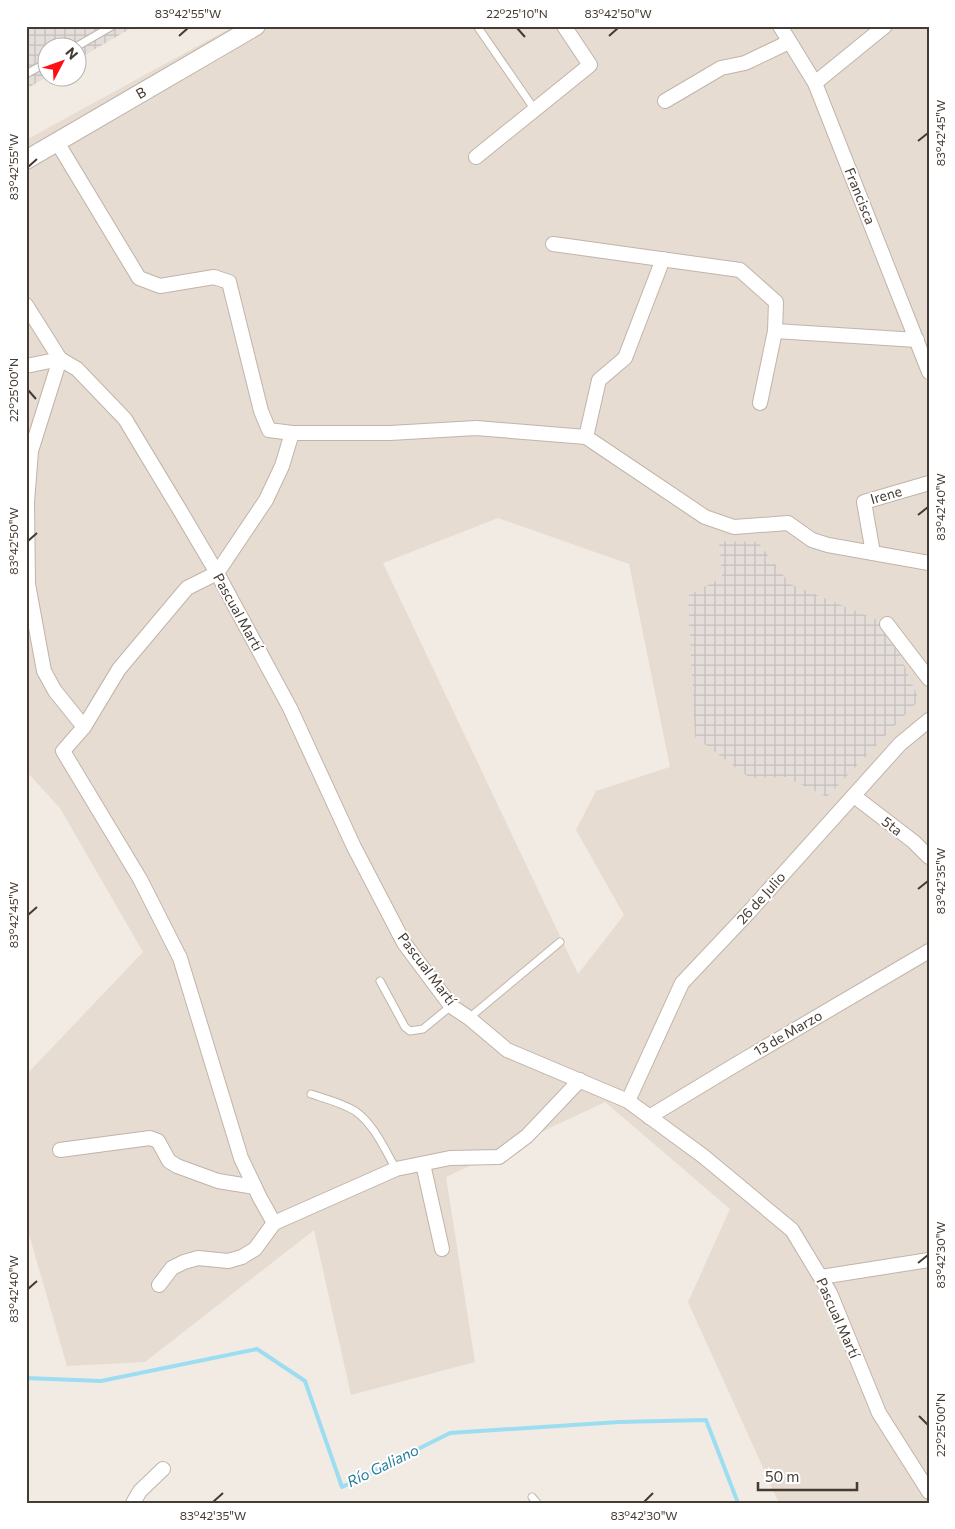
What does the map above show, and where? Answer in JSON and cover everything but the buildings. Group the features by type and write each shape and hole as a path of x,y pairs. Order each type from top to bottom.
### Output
{"street":[{"name":"B","path":"26,160 256,26"},
{"path":"476,157 590,66 564,26"},
{"name":"Francisca","path":"780,26 815,82 929,372"},
{"path":"815,82 885,26"},
{"path":"665,102 721,68 745,63 789,42"},
{"path":"57,142 138,278 160,286 214,277 229,282 261,411 269,430 292,433 390,433 476,428 586,438 704,517 734,528 788,523 812,540 828,545 929,562"},
{"path":"552,244 740,270 776,302 776,331 760,403"},
{"path":"586,438 598,380 625,358 663,259"},
{"name":"Pascual Martí","path":"26,305 60,359 77,369 125,419 217,573 290,708 354,847 404,943 451,1006 469,1018 507,1050 628,1100 649,1118 702,1156 792,1230 830,1294 880,1413 929,1492"},
{"path":"776,331 917,340"},
{"path":"26,366 60,359 31,451 26,502 28,584 44,671 55,691 84,727"},
{"path":"274,1223 241,1158 180,958 140,878 63,751 84,727 118,670 187,588 217,573 266,500 282,466 292,433"},
{"name":"Irene","path":"873,553 864,502 929,483"},
{"path":"887,624 929,680"},
{"name":"26 de Julio","path":"628,1100 682,984 900,744 929,720"},
{"name":"5ta","path":"854,796 914,842 929,857"},
{"name":"13 de Marzo","path":"649,1118 735,1064 929,951"},
{"path":"158,1284 172,1268 184,1262 198,1258 228,1261 242,1257 254,1249 274,1223 396,1169 450,1158 499,1157 527,1136 580,1080"},
{"path":"60,1150 150,1138 158,1141 169,1161 177,1166 218,1181 255,1187"},
{"path":"423,1164 442,1249"},
{"path":"821,1278 929,1260"},
{"path":"133,1503 140,1491 163,1469"}],"lane":[{"path":"88,40 112,26"},
{"path":"476,26 536,110"},
{"path":"26,74 38,67"},
{"path":"469,1018 560,942"},
{"path":"380,981 405,1027 410,1031 415,1032 424,1029 451,1006"},
{"path":"311,1094 344,1106 364,1119 396,1169"}],"shaded area":[{"path":"26,26 135,26 88,53 88,38 38,38 38,82 26,89"},
{"path":"234,26 929,26 929,1503 779,1503 688,1302 730,1209 605,1102 446,1177 475,1362 351,1395 314,1230 145,1362 67,1366 26,1224 26,1075 143,952 60,808 26,771 26,140","holes":["498,518 629,564 670,767 596,791 576,830 624,915 578,974 383,563"]},
{"path":"719,541 758,542 790,584 887,624 919,700 827,797 786,777 750,778 695,737 688,596 722,577"}],"waterway":[{"name":"Río Galiano","path":"26,1378 101,1381 257,1349 305,1381 342,1487 450,1433 619,1422 706,1420 738,1503"}]}
